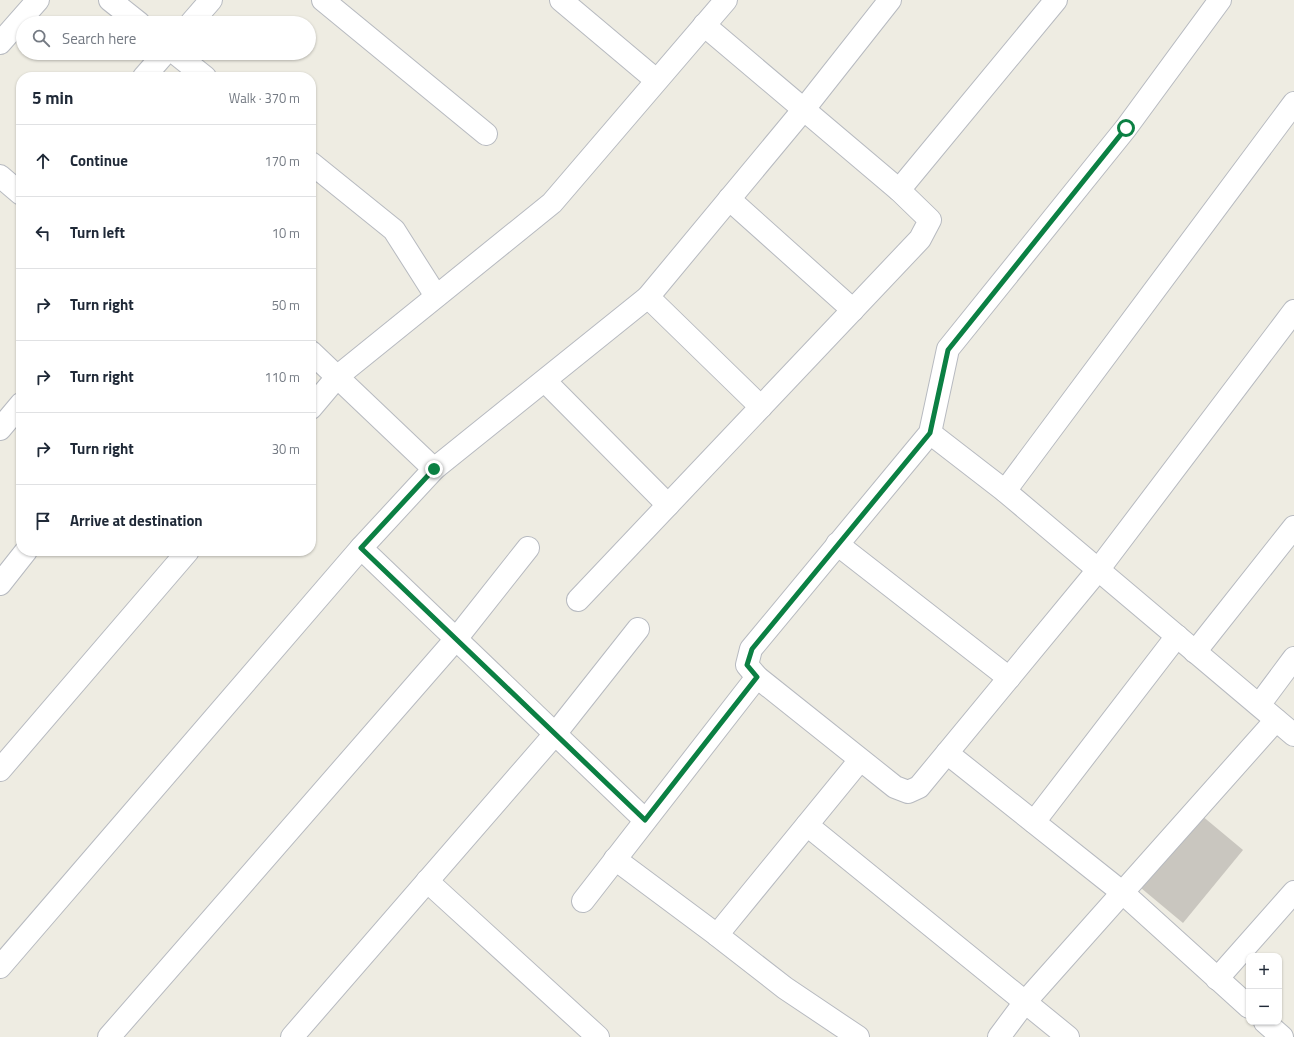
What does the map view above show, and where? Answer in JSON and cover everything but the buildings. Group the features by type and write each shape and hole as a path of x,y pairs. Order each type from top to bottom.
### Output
{"street":[{"path":"24,16 38,0"},
{"path":"110,0 129,16"},
{"path":"197,16 211,0"},
{"path":"323,0 486,134"},
{"path":"561,0 656,80"},
{"path":"316,402 338,376 552,203 726,0"},
{"path":"0,967 361,548 434,469 648,297 804,109 890,0"},
{"path":"899,190 1056,0"},
{"path":"1220,0 1126,128 948,350 930,433 752,649 747,665 757,677 895,787 908,792 919,787 1098,570 1294,311"},
{"path":"0,43 16,25"},
{"path":"578,600 920,239 930,220 899,190 704,25"},
{"path":"148,72 159,60"},
{"path":"184,60 199,72"},
{"path":"1005,492 1294,103"},
{"path":"316,166 394,230 436,296"},
{"path":"729,199 853,310"},
{"path":"648,297 761,407"},
{"path":"316,356 434,469"},
{"path":"545,381 668,505"},
{"path":"0,429 16,410"},
{"path":"930,433 1005,492 1294,735"},
{"path":"1195,652 1294,527"},
{"path":"837,544 1009,678"},
{"path":"361,548 645,820"},
{"path":"109,1037 456,639 528,548"},
{"path":"0,584 22,556"},
{"path":"0,770 184,556"},
{"path":"292,1037 555,734 638,629"},
{"path":"1034,822 1177,636"},
{"path":"1259,706 1294,658"},
{"path":"583,901 757,677"},
{"path":"999,1037 1025,1002 1276,720"},
{"path":"947,753 1123,893 1246,1004"},
{"path":"717,935 860,760"},
{"path":"807,825 1068,1037"},
{"path":"615,859 785,988 858,1037"},
{"path":"427,881 598,1037"},
{"path":"1217,979 1294,892"},
{"path":"1268,1025 1282,1037"}],"route":[{"path":"434,469 361,548 645,820 757,677 747,665 752,649 930,433 948,350 1126,128"}]}
